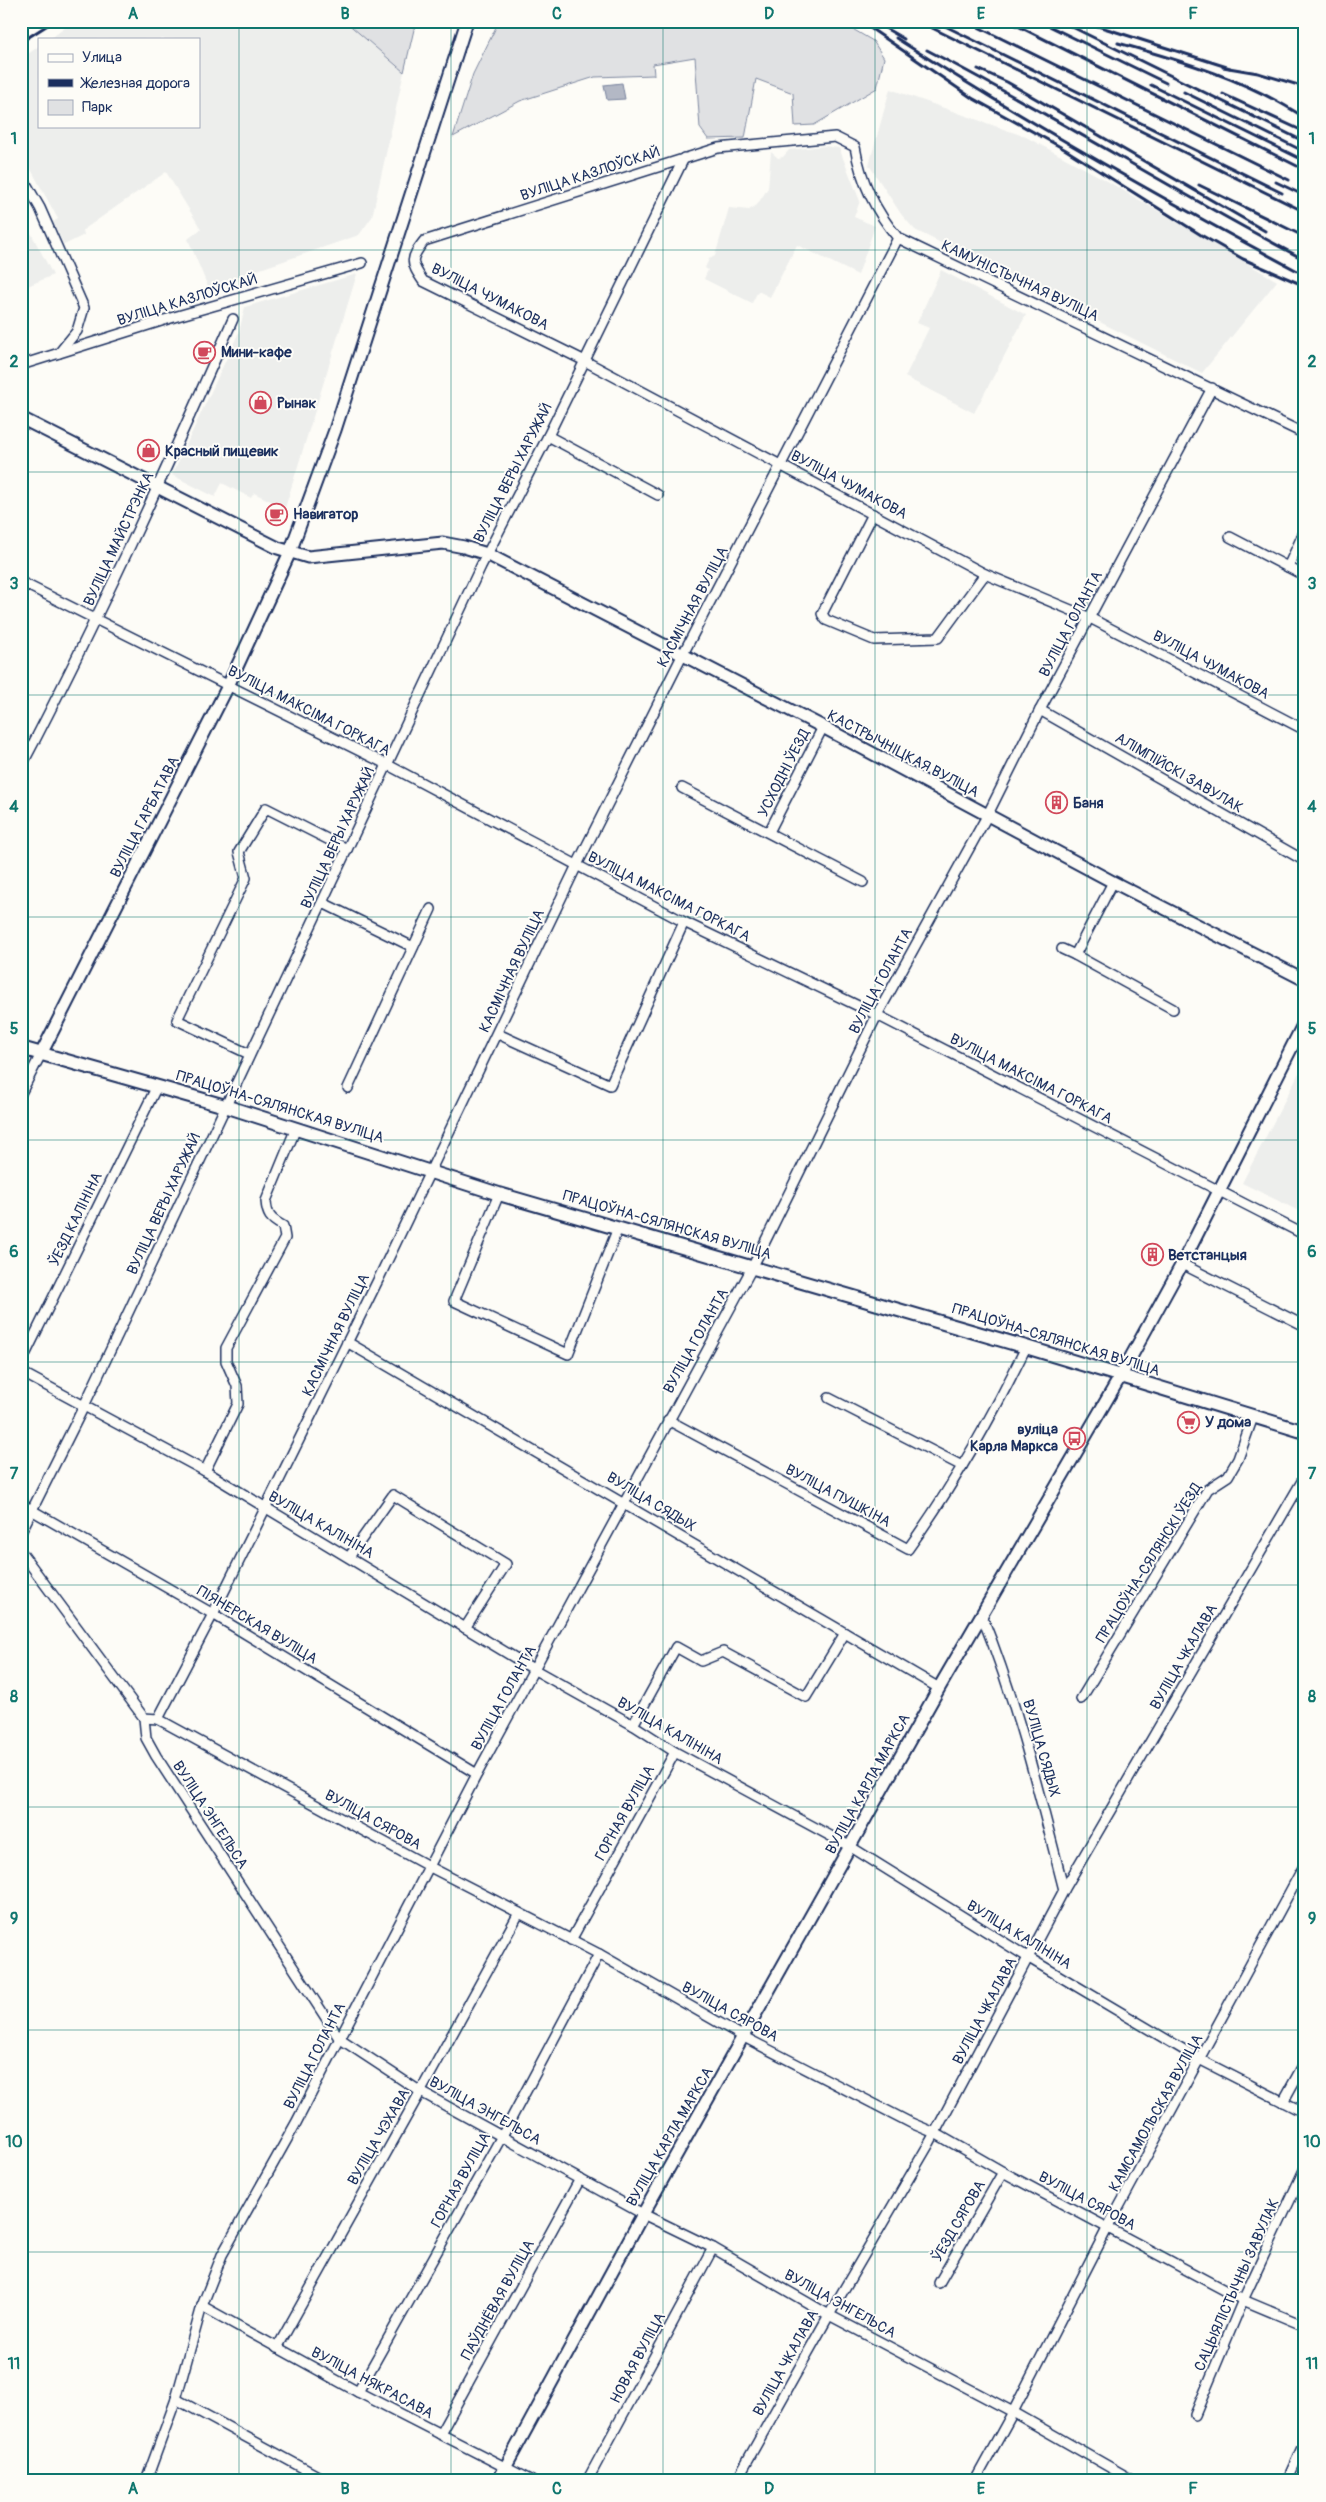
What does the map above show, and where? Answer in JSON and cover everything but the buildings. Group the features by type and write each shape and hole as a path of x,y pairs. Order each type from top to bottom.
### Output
{"main road":[{"name":"ПРАЦОЎНА-СЯЛЯНСКАЯ ВУЛІЦА","path":"21,1048 225,1106 499,1194 753,1266 1305,1432"}],"street":[{"name":"ВУЛІЦА ГАРБАТАВА","path":"21,1093 228,686 290,552 335,430 467,21"},
{"name":"КАМУНІСТЫЧНАЯ ВУЛІЦА","path":"766,143 835,136 855,147 860,172 878,212 898,238 1305,434"},
{"name":"ВУЛІЦА КАЗЛОЎСКАЙ","path":"424,241 718,148 766,143"},
{"name":"ВУЛІЦА ВЕРЫ ХАРУЖАЙ","path":"21,1532 84,1406 487,554 548,436 583,360 684,158"},
{"path":"21,175 40,208 84,308 77,331 59,354"},
{"name":"КАСМІЧНАЯ ВУЛІЦА","path":"158,1719 213,1614 347,1342 498,1034 526,970 577,865 682,656 783,465 898,238"},
{"name":"ВУЛІЦА ЧУМАКОВА","path":"424,241 413,255 413,266 423,280 583,360 986,574 1090,618 1305,730"},
{"name":"ВУЛІЦА КАЗЛОЎСКАЙ","path":"21,365 174,317 362,263"},
{"name":"ВУЛІЦА МАЙСТРЭНКА","path":"21,767 24,753 97,619 233,319"},
{"name":"ВУЛІЦА ГОЛАНТА","path":"146,2481 176,2399 202,2306 222,2255 296,2123 430,1868 477,1774 753,1266 877,1016 987,816 1040,710 1212,388"},
{"name":"КАСТРЫЧНІЦКАЯ ВУЛІЦА","path":"21,418 158,488 290,552 308,557 443,543 464,546 487,554 823,727 1113,882 1305,980"},
{"path":"548,436 658,495"},
{"path":"873,514 822,614 826,620 874,640 938,638 986,574"},
{"path":"1288,567 1305,530"},
{"path":"1230,537 1305,576"},
{"name":"ВУЛІЦА МАКСІМА ГОРКАГА","path":"21,582 388,765 684,922 877,1016 1305,1235"},
{"name":"АЛІМПІЙСКІ ЗАВУЛАК","path":"1040,710 1305,861"},
{"name":"УСХОДНІ ЎЕЗД","path":"769,832 823,727"},
{"name":"УСХОДНІ ЎЕЗД","path":"682,788 863,882"},
{"path":"249,1054 177,1020 246,878 240,852 266,808 347,848"},
{"path":"1075,955 1113,882"},
{"path":"323,903 413,947"},
{"path":"348,1088 431,909"},
{"path":"498,1034 610,1085 684,922"},
{"path":"1062,949 1173,1009"},
{"name":"ВУЛІЦА КАРЛА МАРКСА","path":"498,2481 643,2214 939,1688 1120,1377 1182,1264 1305,1022"},
{"name":"ЎЕЗД КАЛІНІНА","path":"21,1363 157,1086"},
{"path":"205,1470 238,1404 237,1386 226,1360 226,1348 284,1238 283,1226 271,1220 267,1213 266,1201 296,1128"},
{"path":"499,1194 454,1301 568,1354 618,1228"},
{"path":"1182,1264 1305,1326"},
{"name":"ВУЛІЦА СЯДЫХ","path":"347,1342 624,1502 939,1688"},
{"name":"ВУЛІЦА ПУШКІНА","path":"668,1420 908,1548 942,1502 1002,1395 1026,1347"},
{"name":"ВУЛІЦА КАЛІНІНА","path":"21,1372 205,1470 264,1508 675,1752 851,1847 1029,1958 1201,2060 1305,2113"},
{"path":"829,1398 962,1466"},
{"name":"ПРАЦОЎНА-СЯЛЯНСКІ ЎЕЗД","path":"1081,1699 1208,1489 1228,1476 1238,1459 1253,1416"},
{"name":"ВУЛІЦА ЧКАЛАВА","path":"736,2481 828,2314 935,2133 1064,1890 1305,1476"},
{"path":"349,1557 393,1494 506,1564 465,1628"},
{"name":"ПІЯНЕРСКАЯ ВУЛІЦА","path":"21,1504 213,1614 477,1774"},
{"name":"ВУЛІЦА ЭНГЕЛЬСА","path":"21,1552 144,1718 146,1738 156,1756 339,2038 421,2092 643,2214 713,2248 828,2314 1013,2412 1134,2481"},
{"name":"ВУЛІЦА СЯДЫХ","path":"982,1616 1002,1665 1029,1751 1064,1890"},
{"path":"633,1726 676,1647 701,1661 723,1652 806,1697 845,1633"},
{"name":"ВУЛІЦА СЯРОВА","path":"144,1718 158,1719 430,1868 599,1954 744,2037 911,2123 935,2133 1003,2172 1243,2300 1305,2326"},
{"name":"ГОРНАЯ ВУЛІЦА","path":"571,1940 675,1752"},
{"name":"КАМСАМОЛЬСКАЯ ВУЛІЦА","path":"975,2481 1013,2412 1108,2227 1201,2060 1305,1864"},
{"name":"ВУЛІЦА ЧЭХАВА","path":"276,2348 421,2092 519,1913"},
{"name":"ГОРНАЯ ВУЛІЦА","path":"358,2392 502,2136 599,1954"},
{"path":"1283,2102 1305,2062"},
{"name":"САЦЫЯЛІСТЫЧНЫ ЗАВУЛАК","path":"1195,2415 1243,2300 1305,2168"},
{"name":"ЎЕЗД СЯРОВА","path":"940,2282 1003,2172"},
{"name":"ПАЎДНЁВАЯ ВУЛІЦА","path":"440,2434 580,2179"},
{"name":"НОВАЯ ВУЛІЦА","path":"587,2481 713,2248"},
{"name":"ВУЛІЦА НЯКРАСАВА","path":"202,2306 358,2392 506,2466 532,2481"},
{"path":"176,2399 327,2481"},
{"path":"1287,2481 1305,2441"}],"shaded area":[{"path":"74,21 345,21 404,72 372,217 359,235 208,287 188,239 201,229 166,172 83,230 84,235 64,245 53,222 58,219 21,151 21,59 38,47 38,128 200,128 200,38 51,38"},
{"path":"622,83 625,99 607,100 604,85"},
{"path":"890,89 1026,137 1102,178 1277,281 1202,373 915,230 901,214 869,165"},
{"path":"824,146 839,148 860,201 854,217 875,226 858,275 797,245 770,297 758,291 752,303 704,279 708,270 705,268 709,259 715,256 729,208 749,210 757,205 768,188 771,152 778,158 783,157 789,150"},
{"path":"21,214 53,275 21,289"},
{"path":"941,270 1026,315 974,413 905,377 929,328 917,323"},
{"name":"Рынак","path":"357,274 285,508 254,493 251,498 222,483 215,497 172,475 239,332 245,307"},
{"path":"1305,1061 1305,1214 1242,1183"}],"green space":[{"path":"345,21 416,21 404,72"},
{"path":"499,21 839,21 873,41 884,58 877,88 814,125 795,126 793,93 756,79 745,138 708,139 700,128 695,57 653,64 654,75 595,77 520,101 453,137 473,74"}],"railway":[{"path":"21,42 54,21"},
{"path":"860,21 972,98 1066,150 1201,235 1243,259 1305,286"},
{"path":"873,21 904,39"},
{"path":"918,21 1305,212"},
{"path":"935,21 1282,193"},
{"path":"966,21 1289,180"},
{"path":"1008,21 1305,170"},
{"path":"1039,21 1166,83"},
{"path":"1060,21 1305,142"},
{"path":"1082,21 1230,68"},
{"path":"896,38 1098,161 1305,275"},
{"path":"1118,43 1167,57 1238,82 1305,118"},
{"path":"927,50 1022,101 1305,260"},
{"path":"1223,67 1258,73 1305,87"},
{"path":"978,69 1007,82 1265,231"},
{"path":"1151,85 1305,161"},
{"path":"1184,92 1305,152"},
{"path":"1223,94 1305,132"},
{"path":"1276,182 1305,196"},
{"path":"1199,185 1305,237"}],"place":[{"name":"Мини-кафе","path":"205,352"},
{"name":"Рынак","path":"261,403"},
{"name":"Красный пищевик","path":"149,451"},
{"name":"Навигатор","path":"277,514"},
{"name":"Баня","path":"1057,803"},
{"name":"Ветстанцыя","path":"1152,1255"},
{"name":"У дома","path":"1189,1422"},
{"name":"вуліца Карла Маркса","path":"1074,1438"}]}
